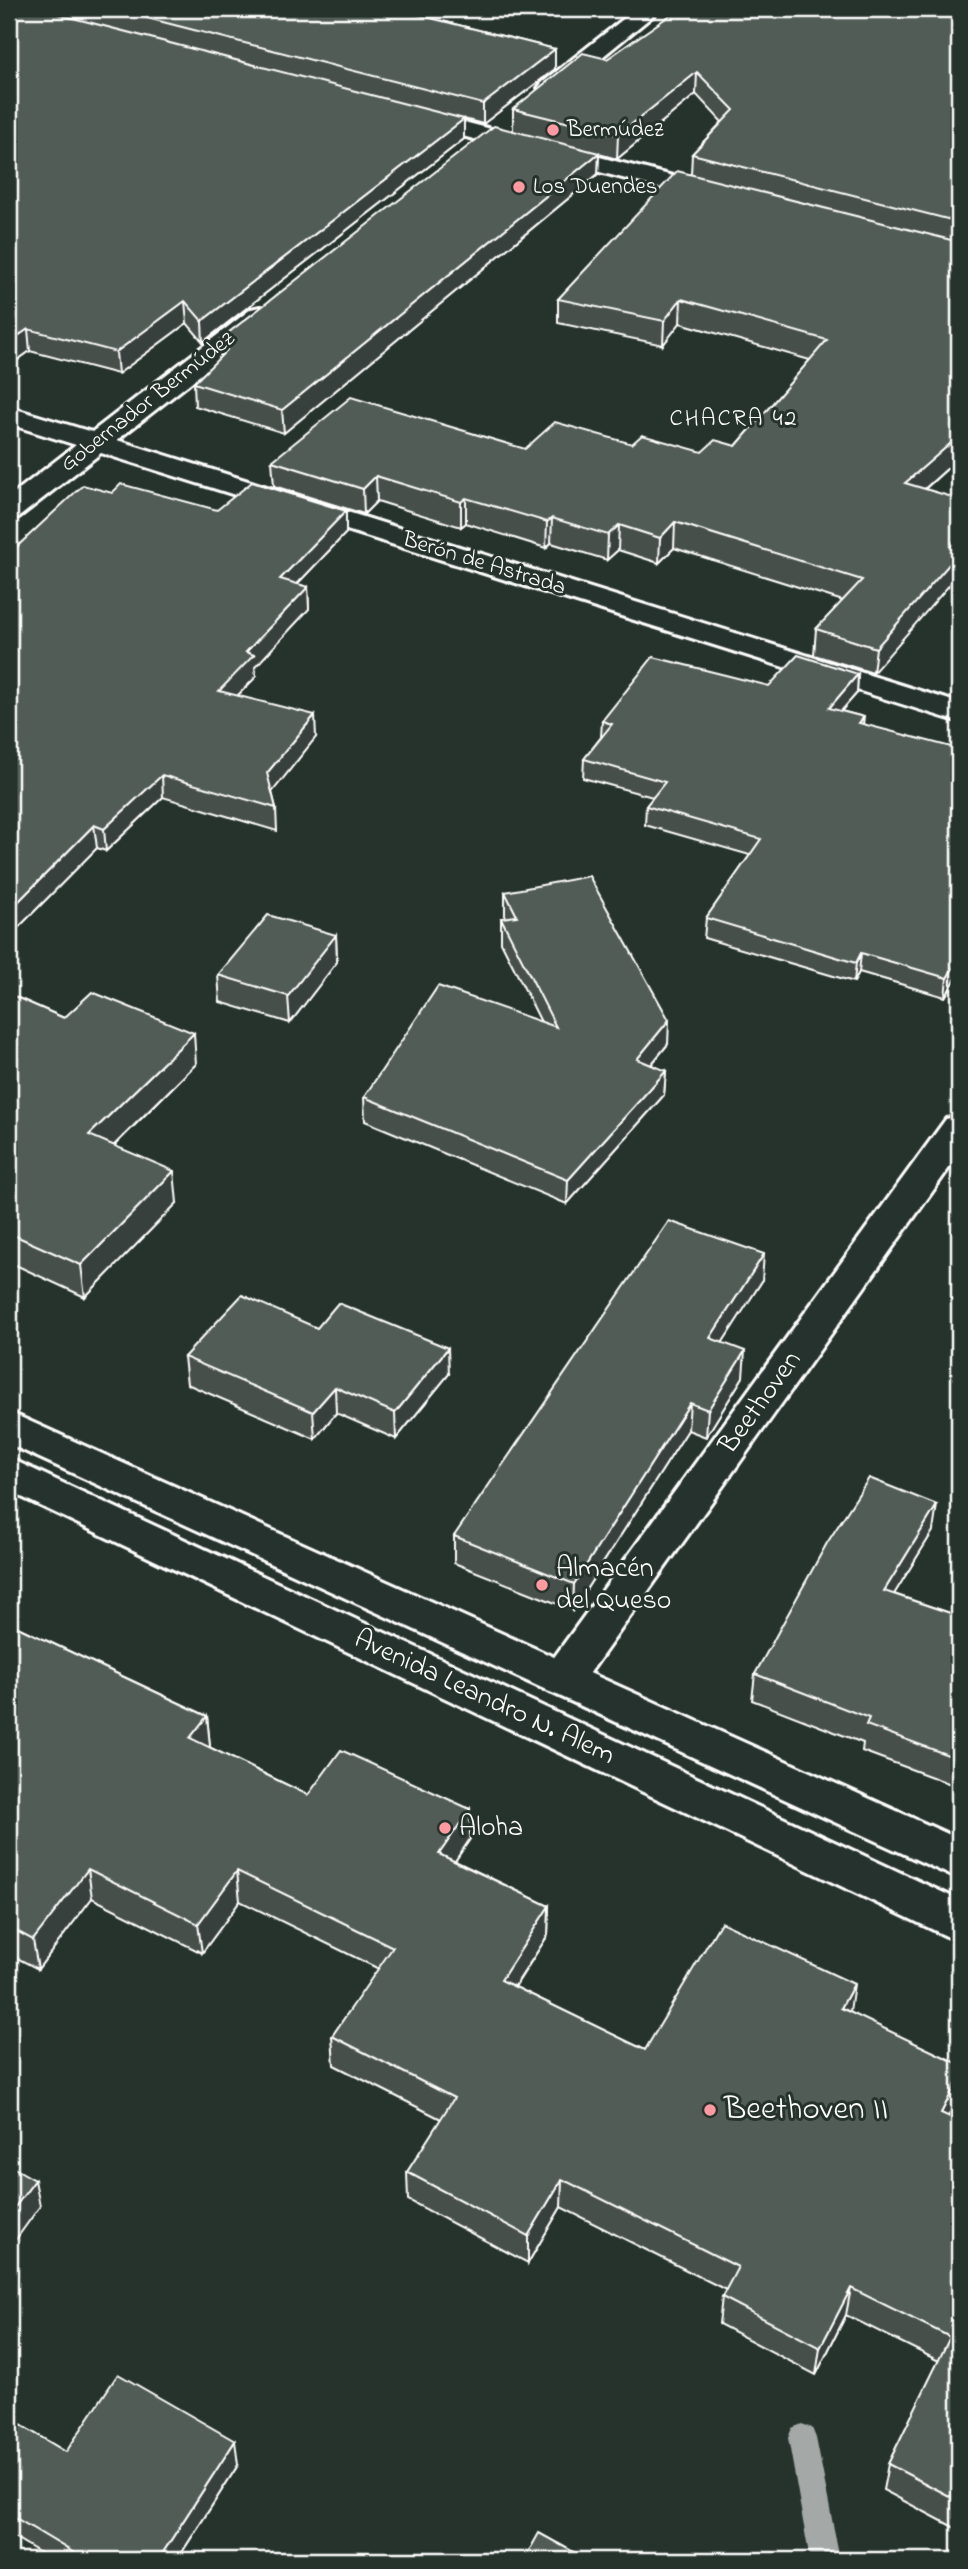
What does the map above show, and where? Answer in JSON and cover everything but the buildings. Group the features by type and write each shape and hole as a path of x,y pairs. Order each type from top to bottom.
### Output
{"street":[{"path":"533,102 650,9"},
{"path":"396,111 742,201"},
{"path":"468,153 511,119"},
{"name":"Gobernador Bermúdez","path":"9,511 282,298"},
{"name":"Berón de Astrada","path":"9,415 959,713"},
{"name":"Beethoven","path":"562,1679 959,1128"},
{"name":"Avenida Leandro N. Alem","path":"9,1427 959,1860"},
{"name":"Avenida Leandro N. Alem","path":"9,1474 959,1922"}],"waterway":[{"path":"802,2438 825,2560"}],"place":[{"name":"Bermúdez","path":"553,130"},
{"name":"Los Duendes","path":"519,187"},
{"name":"Almacén del Queso","path":"542,1585"},
{"name":"Aloha","path":"445,1828"},
{"name":"Beethoven II","path":"710,2110"}],"district":[{"name":"CHACRA 42","path":"734,419"}]}
